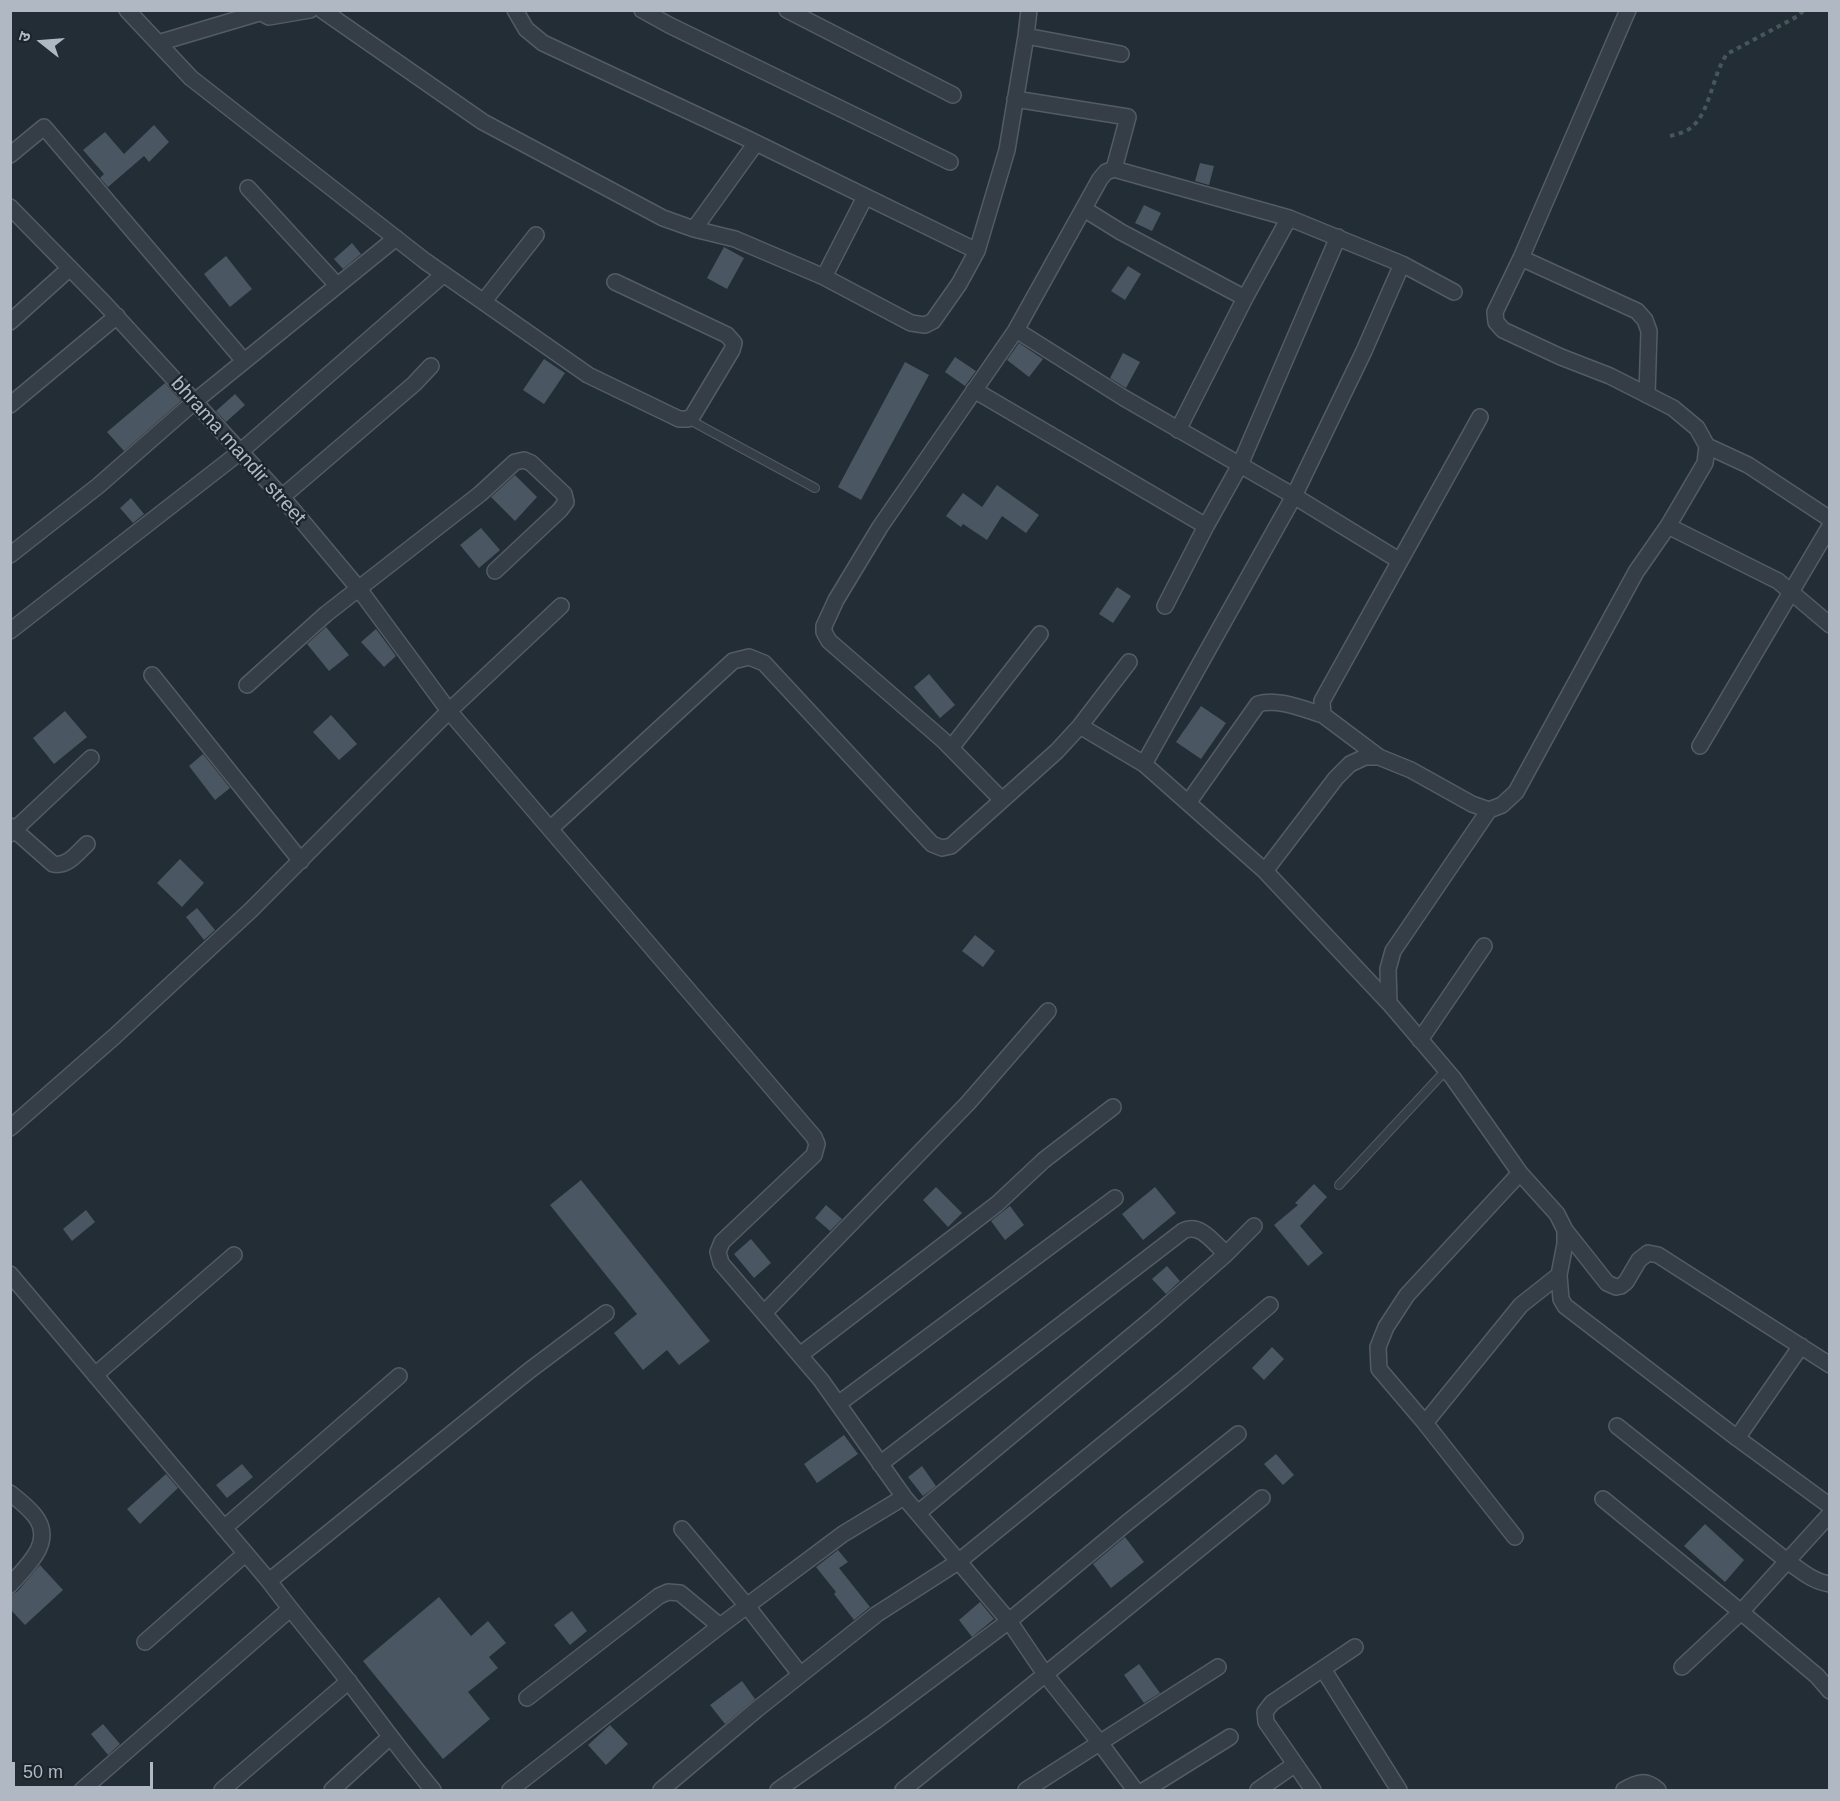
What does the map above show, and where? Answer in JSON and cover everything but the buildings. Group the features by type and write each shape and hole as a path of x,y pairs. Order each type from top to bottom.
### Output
{"street":[{"path":"127,10 191,78 444,274 588,375 679,419 688,419 693,415 734,343 727,335 615,282"},
{"path":"158,43 257,12 269,17 310,10"},
{"path":"322,10 483,122 663,218 694,229 735,239 824,277 911,323 925,325 933,321 941,311 977,251 1007,150 1029,10"},
{"path":"515,10 526,29 543,43 756,143 977,251"},
{"path":"642,10 950,162"},
{"path":"787,10 953,95"},
{"path":"1389,1003 1388,969 1393,951 1489,810 1502,805 1516,792 1636,572 1668,526 1705,463 1707,446 1697,428 1673,408 1610,376 1503,330 1496,322 1495,312 1521,258 1628,10"},
{"path":"1026,36 1121,54"},
{"path":"1015,99 1128,117 1114,170"},
{"path":"10,155 44,127 244,362"},
{"path":"694,229 756,143"},
{"path":"1002,800 951,748 829,641 824,632 824,626 836,600 879,527 1016,330 1100,178 1106,172 1114,170 1289,218 1402,264 1454,292"},
{"path":"249,188 337,285"},
{"path":"824,277 865,197"},
{"name":"bhrama mandir street","path":"10,207 117,316 282,497 359,589 449,711 814,1137 817,1144 814,1155 722,1242 718,1252 721,1263 765,1312"},
{"path":"1084,209 1121,232 1245,298"},
{"path":"1178,430 1245,298 1289,218"},
{"path":"484,302 536,234"},
{"path":"1165,606 1240,465 1338,237"},
{"path":"10,555 99,486 194,402 396,238"},
{"path":"1521,258 1637,311 1645,320 1649,331 1647,395"},
{"path":"1144,764 1294,496 1364,351 1402,264"},
{"path":"10,322 70,268"},
{"path":"10,631 240,452 444,274"},
{"path":"10,405 117,316"},
{"path":"1016,330 1124,398 1294,496 1400,561"},
{"path":"282,497 414,384 431,366"},
{"path":"974,390 1206,526"},
{"path":"1323,715 1325,694 1480,417"},
{"path":"1707,446 1748,465 1830,519"},
{"path":"246,685 327,614 480,494 515,462 524,459 564,494 566,502 495,571"},
{"path":"1668,526 1778,581 1830,625"},
{"path":"1700,746 1790,591 1824,547 1830,526"},
{"path":"10,1128 115,1036 250,910 449,711 561,606"},
{"path":"951,748 1040,634"},
{"path":"550,830 734,661 749,657 764,663 932,844 942,848 951,846 1057,751 1080,726 1129,662"},
{"path":"152,675 301,861"},
{"path":"1188,803 1258,704 1270,702 1323,715 1379,757 1411,770 1472,804 1489,810"},
{"path":"1080,726 1144,764 1265,871 1389,1003 1446,1070 1520,1173 1557,1214 1565,1230 1607,1283 1616,1287 1621,1286 1626,1282 1639,1260 1648,1253 1653,1253 1830,1365"},
{"path":"1265,871 1336,778 1350,764 1365,757 1379,757"},
{"path":"87,844 66,863 53,864 12,830 92,758"},
{"path":"1420,1040 1484,946"},
{"path":"1048,1011 968,1103 765,1312 838,1404 904,1497 1009,1621 1045,1674 1100,1743 1134,1791"},
{"path":"800,1354 997,1204 1044,1160 1113,1107"},
{"path":"1515,1537 1379,1369 1378,1347 1386,1327 1407,1295 1520,1173"},
{"path":"838,1404 1115,1198"},
{"path":"918,1513 1153,1318 1226,1254 1254,1226"},
{"path":"880,1464 1189,1228 1198,1229 1226,1254"},
{"path":"1565,1230 1565,1244 1559,1275 1561,1299 1565,1306 1830,1506"},
{"path":"95,1375 234,1256"},
{"path":"10,1274 269,1581 432,1790"},
{"path":"1425,1424 1521,1305 1559,1275"},
{"path":"661,1791 800,1674 878,1614 958,1562 1182,1380 1270,1305"},
{"path":"269,1581 530,1370 606,1313"},
{"path":"1737,1438 1801,1346"},
{"path":"224,1528 399,1376"},
{"path":"1617,1426 1787,1561 1813,1579 1830,1584"},
{"path":"778,1791 1009,1621 1238,1434"},
{"path":"10,1492 36,1517 42,1533 38,1552 10,1585"},
{"path":"510,1791 720,1626 843,1534 904,1497"},
{"path":"903,1791 1262,1498"},
{"path":"1603,1499 1817,1676 1830,1691"},
{"path":"1682,1667 1741,1612 1830,1514"},
{"path":"682,1529 747,1606 800,1674"},
{"path":"145,1642 245,1554"},
{"path":"527,1698 659,1596 668,1592 680,1593 720,1626"},
{"path":"82,1791 290,1609"},
{"path":"1313,1791 1266,1722 1265,1712 1272,1703 1355,1647"},
{"path":"1026,1791 1218,1666"},
{"path":"1323,1669 1399,1791"},
{"path":"222,1791 349,1681"},
{"path":"332,1791 390,1737"},
{"path":"1145,1791 1230,1737"},
{"path":"1258,1791 1294,1765"},
{"path":"1624,1791 1633,1784 1643,1782 1652,1785 1658,1791"}],"lane":[{"path":"688,419 815,488"},
{"path":"1339,1185 1446,1070"}],"path":[{"path":"1670,136 1691,128 1699,119 1721,63 1728,54 1798,16 1804,10"}]}
